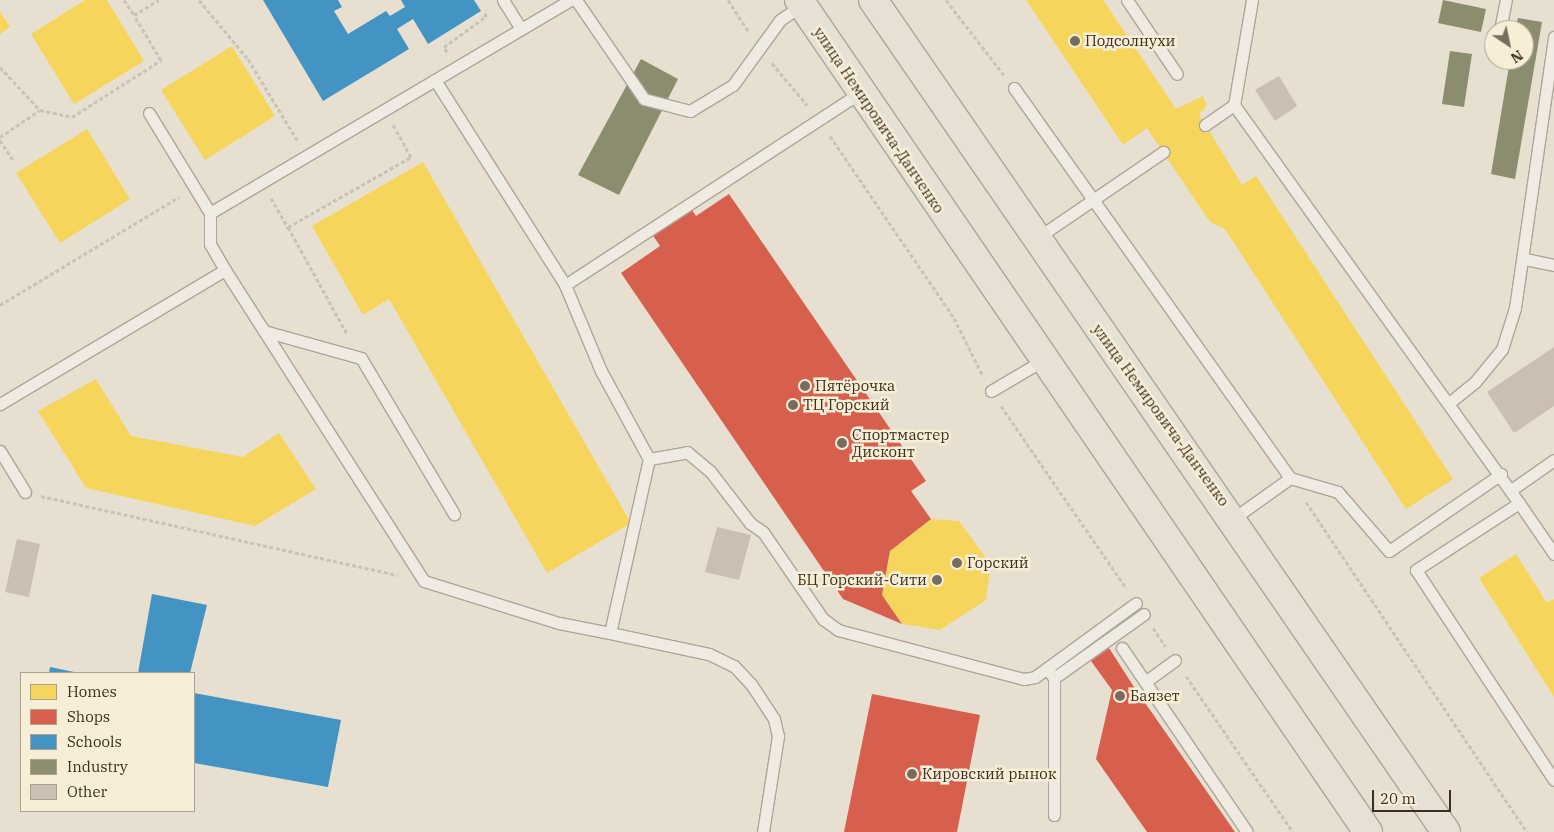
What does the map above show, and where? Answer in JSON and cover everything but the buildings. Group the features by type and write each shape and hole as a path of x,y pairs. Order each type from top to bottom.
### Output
{"main road":[{"name":"улица Немировича-Данченко","path":"873,0 1035,240 1234,518 1446,832"},
{"name":"улица Немировича-Данченко","path":"800,3 1042,360 1368,832"}],"lane":[{"path":"503,0 521,29"},
{"path":"210,213 570,0"},
{"path":"576,0 644,99 690,111 734,85 780,20 800,3"},
{"path":"1127,0 1178,74"},
{"path":"1252,0 1234,106 1501,474 1554,554"},
{"path":"1502,20 1506,0"},
{"path":"1449,403 1475,382 1502,349 1525,259 1554,37"},
{"path":"435,80 565,285 601,371 649,459 610,633"},
{"path":"1014,88 1290,478 1338,492 1390,552 1501,474"},
{"path":"565,285 860,93"},
{"path":"1205,125 1234,106"},
{"path":"149,113 210,213 210,244 225,270 424,581 560,623 709,654 734,666 751,684 774,719 778,736 763,832"},
{"path":"1035,240 1091,199 1163,152"},
{"path":"1525,259 1554,265"},
{"path":"0,404 225,270"},
{"path":"264,331 361,358 454,514"},
{"path":"991,391 1042,360"},
{"path":"0,451 25,492"},
{"path":"649,459 687,452 710,471 750,523 763,532 823,619 838,630 1024,678 1047,668 1136,603"},
{"path":"1511,490 1554,460"},
{"path":"1234,518 1290,478"},
{"path":"1519,503 1416,570 1554,780"},
{"path":"1054,678 1144,614"},
{"path":"1122,648 1247,832"},
{"path":"1145,682 1175,660"},
{"path":"1047,668 1054,678 1054,815"}],"path":[{"path":"0,67 40,110 72,117 162,60 124,0"},
{"path":"134,15 159,0"},
{"path":"199,0 248,59 307,156"},
{"path":"456,68 444,47 485,17 489,0"},
{"path":"728,0 760,48 819,120 954,318 991,391 1136,603"},
{"path":"946,0 1014,88"},
{"path":"13,160 0,138 40,110"},
{"path":"288,227 411,156 385,111"},
{"path":"262,182 361,358"},
{"path":"0,305 195,188"},
{"path":"1290,478 1527,832"},
{"path":"25,492 424,581"},
{"path":"1144,614 1293,832"}],"place":[{"name":"Подсолнухи","path":"1075,41"},
{"name":"Пятёрочка","path":"805,386"},
{"name":"ТЦ Горский","path":"793,405"},
{"name":"Спортмастер Дисконт","path":"842,443"},
{"name":"Горский","path":"957,563"},
{"name":"БЦ Горский-Сити","path":"937,580"},
{"name":"Баязет","path":"1120,696"},
{"name":"Кировский рынок","path":"912,774"}]}
